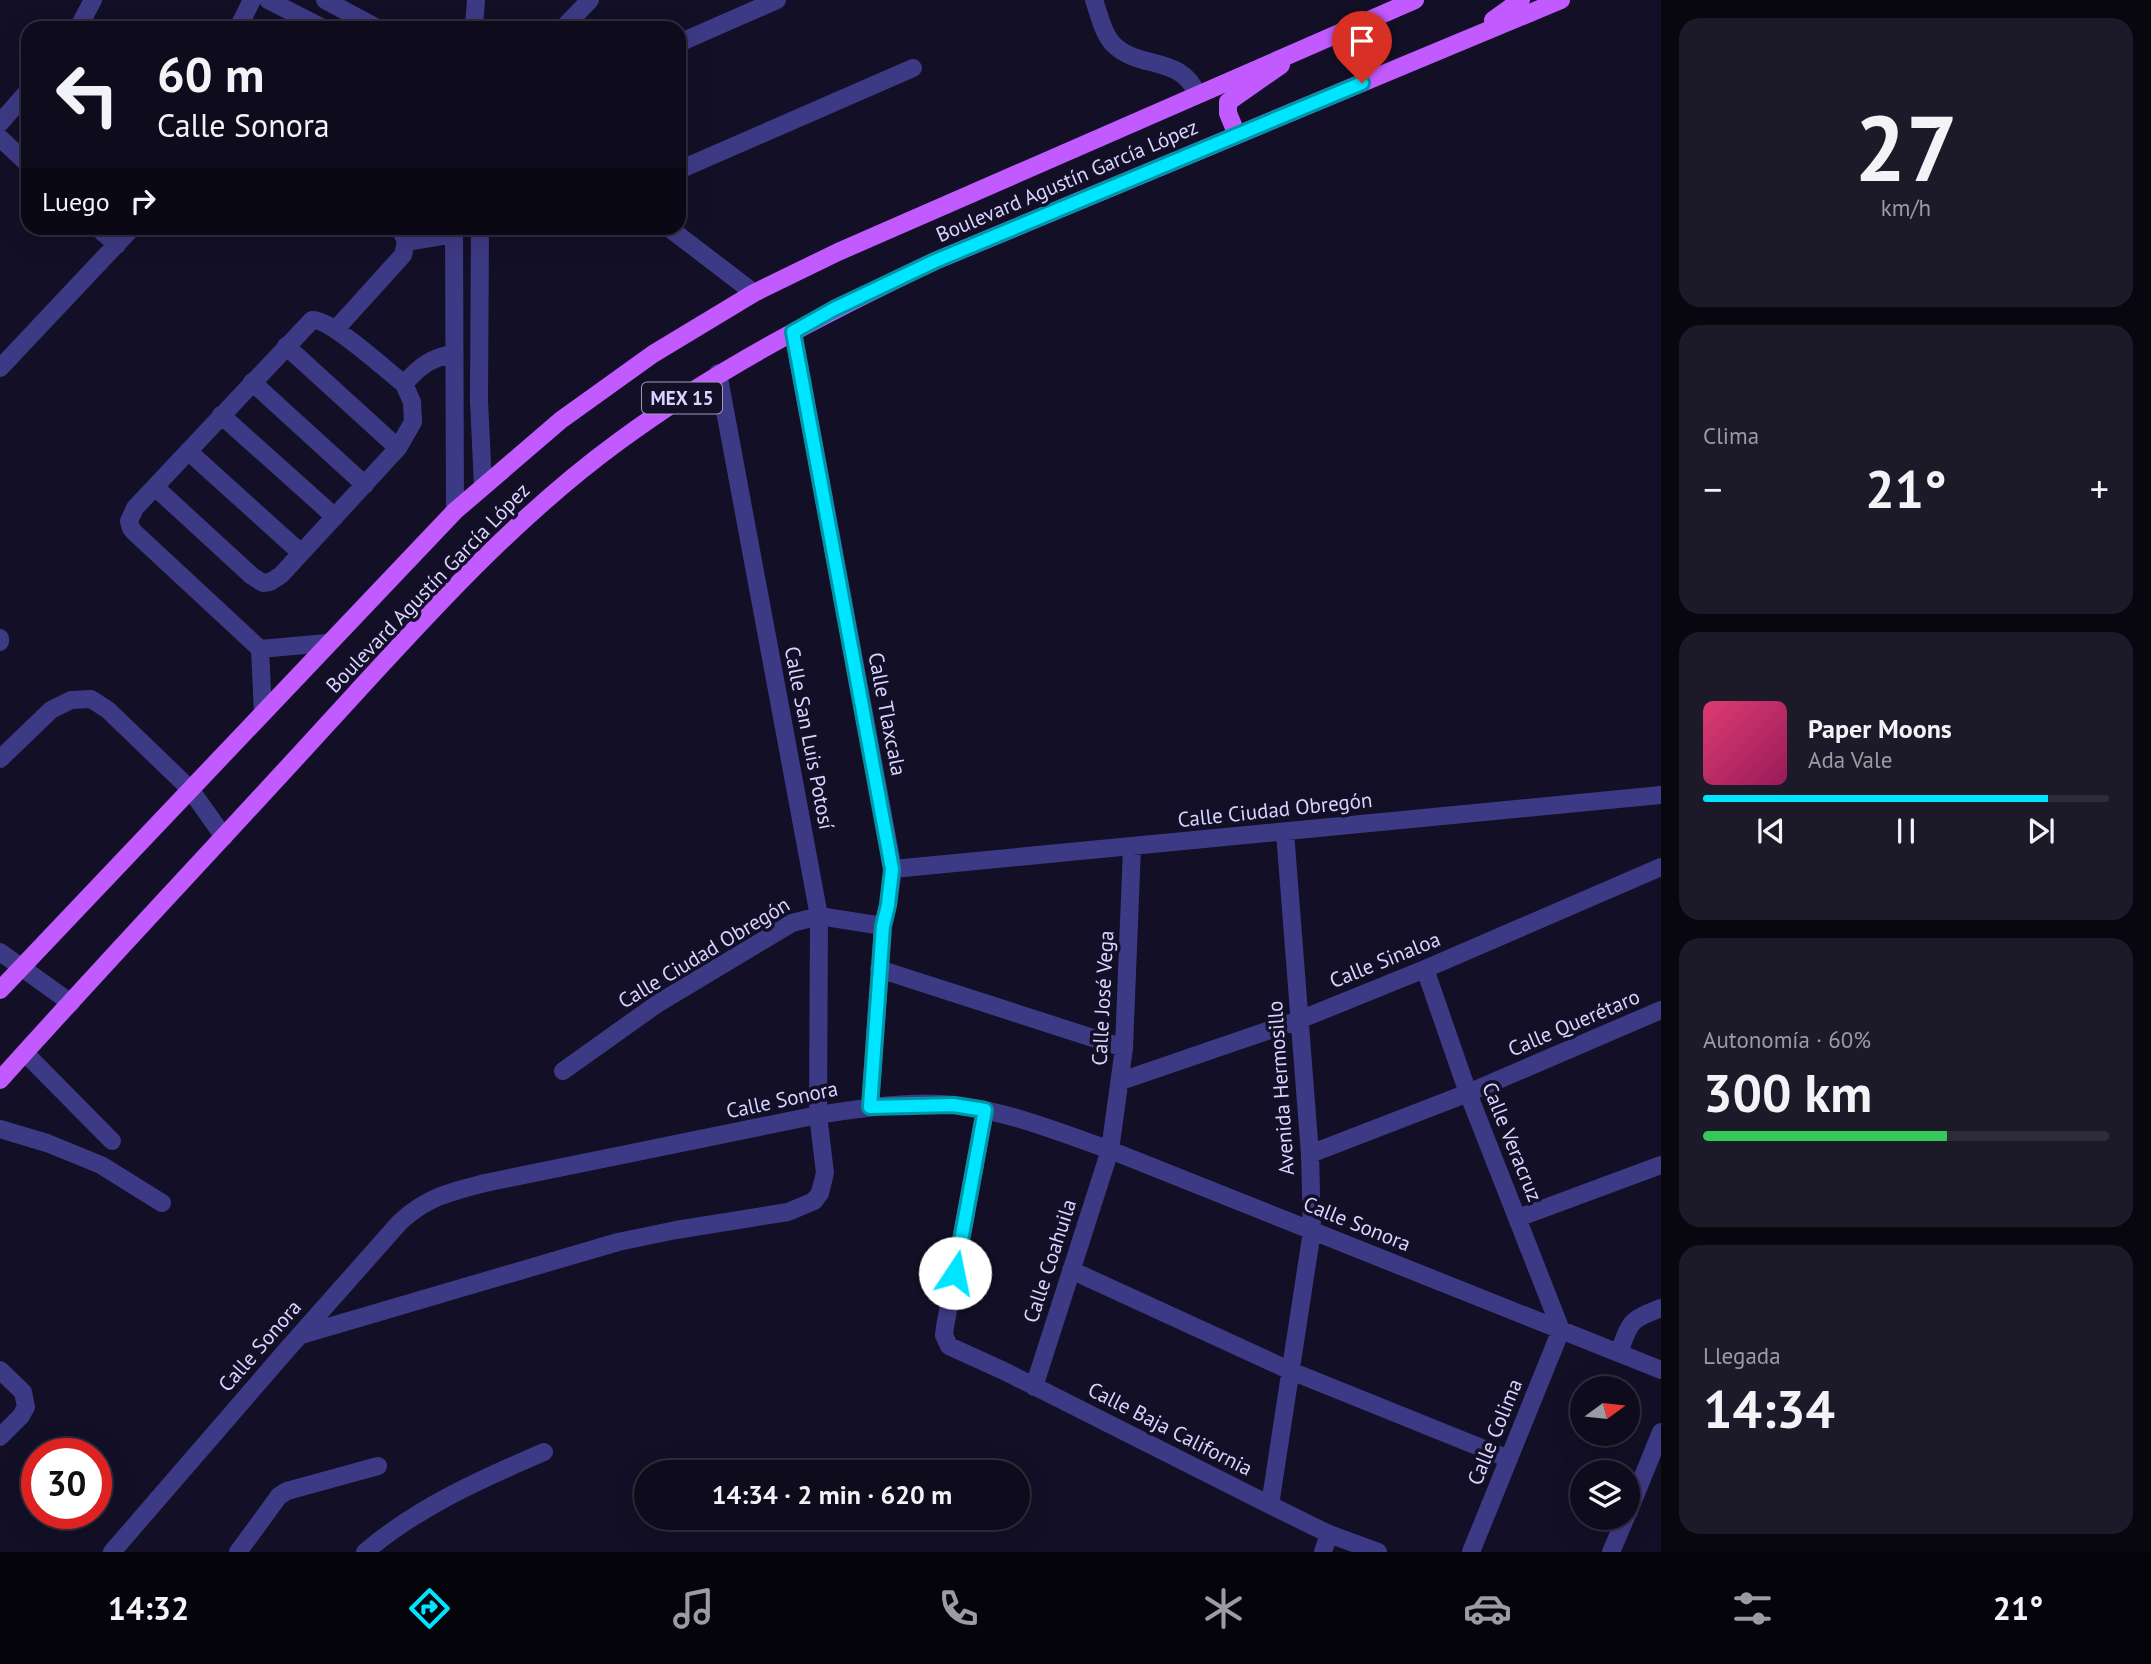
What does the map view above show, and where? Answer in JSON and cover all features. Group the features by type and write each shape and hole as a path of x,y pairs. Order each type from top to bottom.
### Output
{"main road":[{"name":"Boulevard Agustín García López","path":"0,990 455,511 561,420 643,361 754,293 851,246 1293,52 1387,5 1415,0"},
{"path":"1461,41 1521,0"},
{"name":"Boulevard Agustín García López","path":"0,1080 416,628 534,509 617,442 718,373 834,309 935,261 1561,0"},
{"path":"1237,135 1228,113 1228,102 1277,69 1293,52"}],"street":[{"path":"82,21 93,0"},
{"path":"242,21 252,0"},
{"path":"268,0 309,21"},
{"path":"325,0 364,21"},
{"path":"474,21 476,0"},
{"path":"570,21 590,0"},
{"path":"686,40 777,0"},
{"path":"1094,0 1112,43 1135,57 1174,69 1189,79 1197,94"},
{"path":"686,167 913,68"},
{"path":"0,122 21,99"},
{"path":"0,138 21,158"},
{"path":"106,235 117,245"},
{"path":"0,368 126,235"},
{"path":"335,329 402,255 403,235"},
{"path":"454,235 455,511"},
{"path":"480,235 479,400 482,487"},
{"path":"678,235 754,293"},
{"path":"454,259 480,259"},
{"path":"155,487 260,582 267,583 274,580 301,553 398,448 413,422 412,402 404,384 335,329 323,321 313,320 221,415 155,487 130,516 131,528 260,649 263,713"},
{"name":"Calle Tlaxcala","path":"793,332 892,869 879,968 870,1107"},
{"path":"286,346 398,448"},
{"path":"404,384 434,358 454,354"},
{"name":"Calle San Luis Potosí","path":"299,1335 618,1242 788,1212 814,1201 824,1185 818,1115 819,916 718,373"},
{"path":"252,382 365,485"},
{"path":"221,415 335,517"},
{"path":"188,451 301,553"},
{"path":"260,649 327,643"},
{"path":"0,759 51,710 71,700 91,699 108,710 190,789 224,837"},
{"name":"Calle Ciudad Obregón","path":"892,869 1661,795"},
{"name":"Avenida Hermosillo","path":"1270,1505 1312,1231 1310,1154 1285,832"},
{"name":"Calle José Vega","path":"1110,1150 1124,1048 1132,847"},
{"name":"Calle Sinaloa","path":"1121,1081 1299,1020 1426,969 1661,867"},
{"name":"Calle Ciudad Obregón","path":"562,1071 657,1004 792,923 819,916 883,926"},
{"path":"0,952 71,1003"},
{"path":"879,968 1124,1048"},
{"name":"Calle Veracruz","path":"1426,969 1468,1093 1561,1330"},
{"name":"Calle Querétaro","path":"1310,1154 1468,1093 1661,1010"},
{"path":"24,1053 112,1141"},
{"name":"Calle Sonora","path":"112,1552 299,1335 415,1208 433,1198 485,1183 818,1115 870,1107 953,1105 985,1110 1110,1150 1661,1370"},
{"name":"Calle Baja California","path":"985,1110 944,1327 949,1346 1329,1534 1378,1552"},
{"path":"0,1129 57,1147 100,1165 162,1203"},
{"name":"Calle Coahuila","path":"1034,1387 1110,1150"},
{"path":"1518,1218 1661,1165"},
{"path":"1071,1270 1291,1371 1509,1458"},
{"path":"1619,1352 1630,1323 1661,1308"},
{"name":"Calle Colima","path":"1471,1552 1561,1330"},
{"path":"0,1370 23,1392 26,1407 0,1437"},
{"path":"1640,1483 1661,1432"},
{"path":"365,1552 434,1503 544,1452"},
{"path":"238,1552 279,1496 287,1491 378,1466"},
{"path":"1611,1552 1621,1530"},
{"path":"1323,1552 1329,1534"}],"route":[{"path":"955,1273 985,1110 953,1105 870,1107 879,968 892,869 793,332 834,309 935,261 1362,83"}]}
